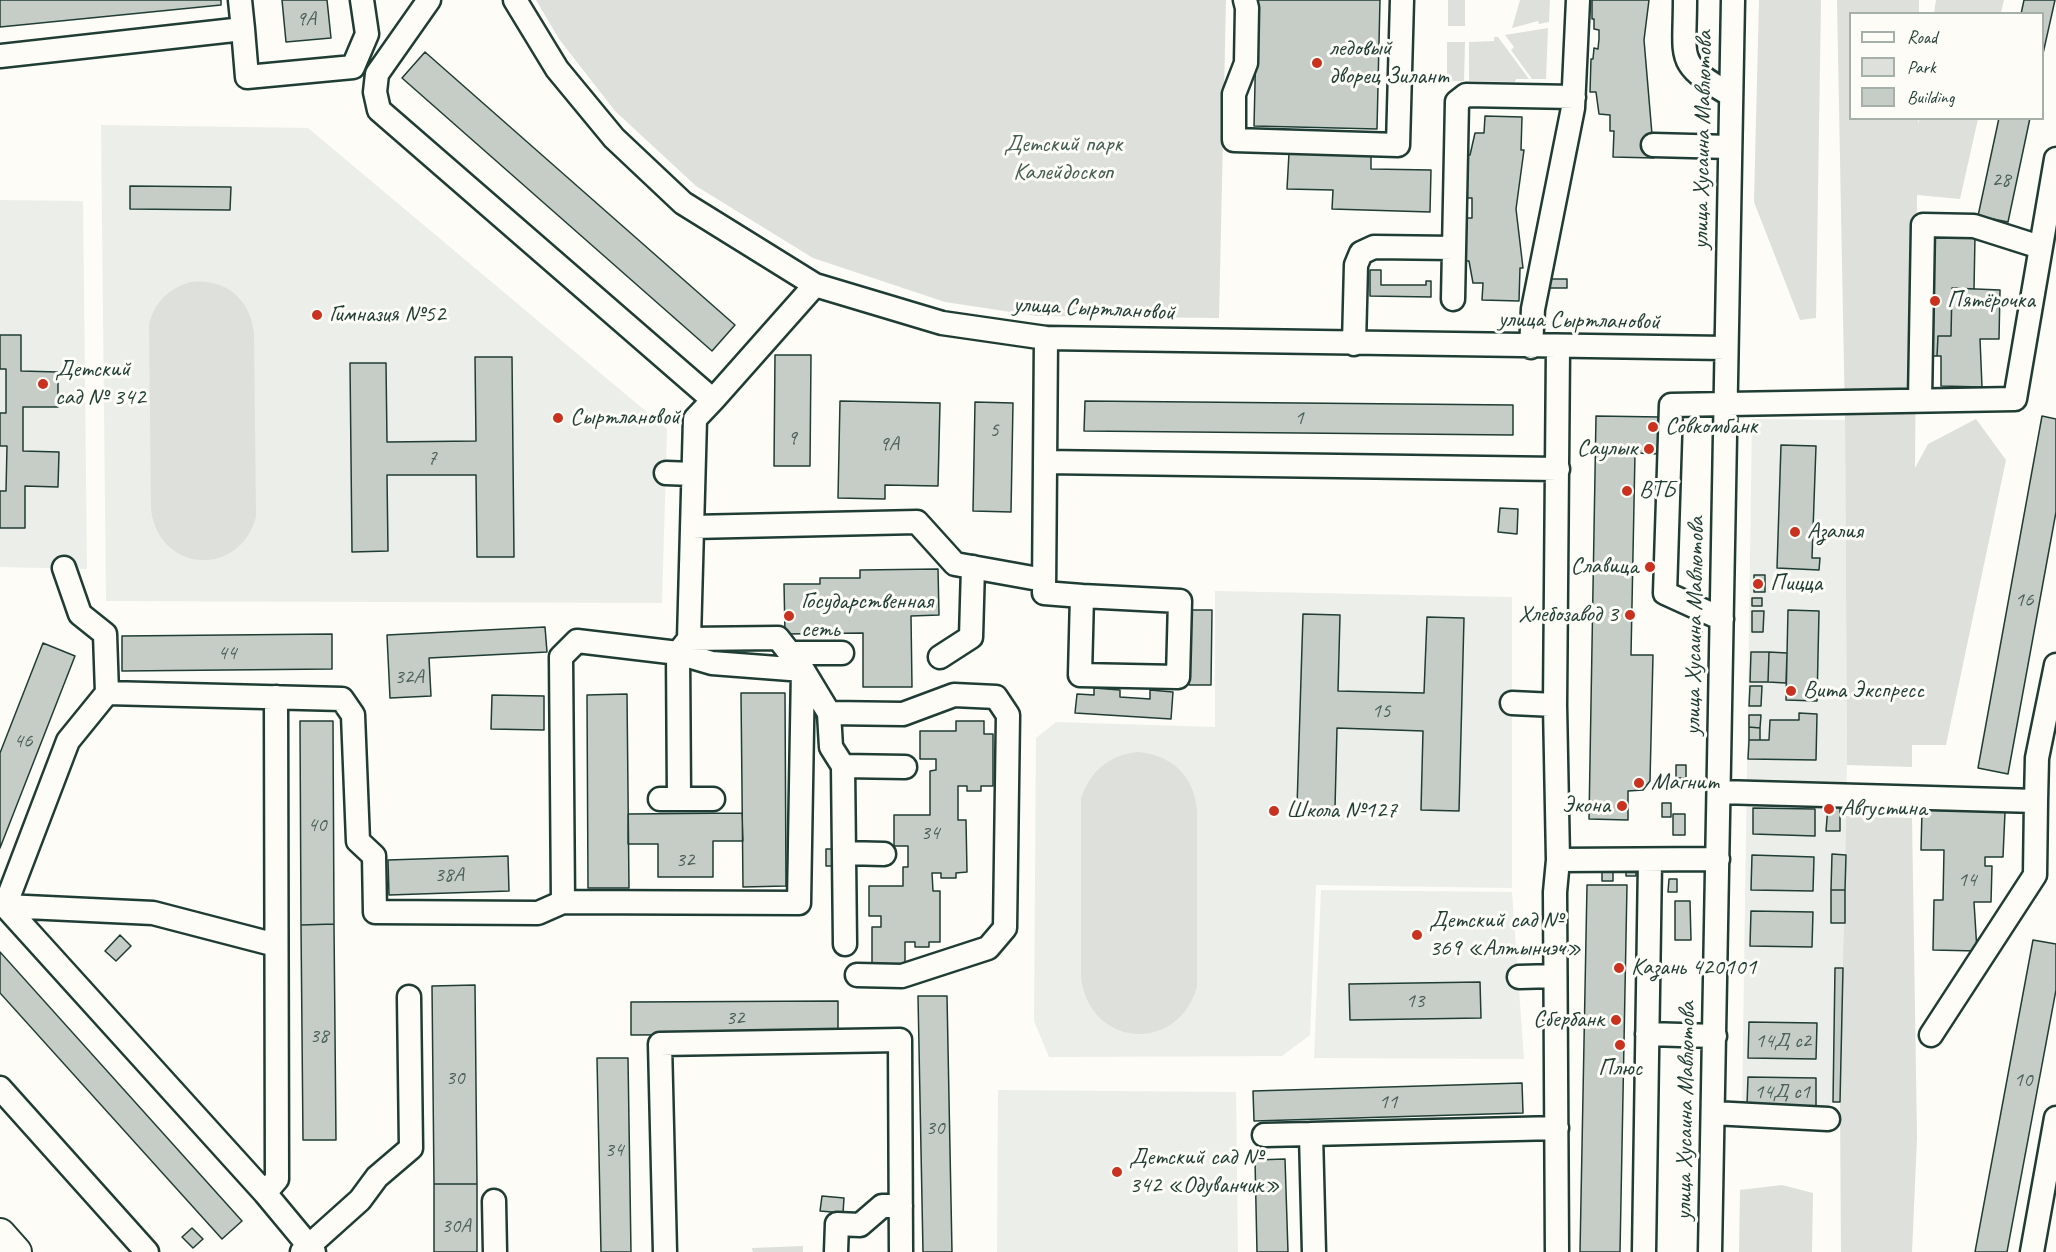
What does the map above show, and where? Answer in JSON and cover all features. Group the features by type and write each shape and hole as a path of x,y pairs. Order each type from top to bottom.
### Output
{"main road":[{"path":"0,1234 16,1252"}],"street":[{"path":"240,0 247,77 353,67 367,34 362,0"},
{"path":"429,0 377,74 375,92 380,110 713,400"},
{"name":"улица Сыртлановой","path":"515,0 557,69 614,138 683,203 815,285 942,323 1046,338 1558,348 1726,348"},
{"path":"1245,0 1247,8 1246,63 1234,94 1234,140 1398,145 1402,0"},
{"path":"1531,347 1533,309 1574,97 1578,0"},
{"path":"1685,0 1685,51 1688,65 1703,79 1731,95"},
{"name":"улица Хусаина Мавлютова","path":"1710,1252 1733,0"},
{"path":"0,56 243,29"},
{"path":"1453,299 1457,102 1467,95 1574,97"},
{"path":"1653,145 1730,147"},
{"path":"1722,619 1665,593 1671,405 1725,402 2015,399 2040,247 2052,195 2056,159"},
{"path":"1920,400 1923,225 1974,226 2040,247"},
{"path":"1354,344 1356,266 1360,254 1374,247 1454,248"},
{"path":"713,799 670,799 692,528 695,419 815,285"},
{"path":"1046,338 1044,593 1179,601 1178,677 1080,675 1082,596"},
{"path":"1557,1252 1555,892 1558,860 1556,705 1558,348"},
{"path":"1045,462 1558,469"},
{"path":"666,473 693,474"},
{"path":"692,528 917,522 955,564 1044,580"},
{"path":"940,657 971,637 973,567"},
{"path":"3,903 68,741 107,693 105,634 80,614 64,568"},
{"path":"563,902 561,657 577,640 683,646 778,638 797,662 829,713 831,747 843,766 845,944"},
{"path":"683,646 712,663 797,662 842,653"},
{"path":"107,693 342,699 353,715 358,841 374,856 375,912 538,913 563,902 799,903 797,662"},
{"path":"1931,1035 2035,875 2036,801 2047,758 2056,665"},
{"path":"829,713 903,714 954,695 996,697 1008,715 1005,928 988,948 902,976 857,975"},
{"path":"266,1193 277,1179 276,697"},
{"path":"1512,703 1556,705"},
{"path":"843,766 905,766"},
{"path":"1720,792 2036,801"},
{"path":"844,854 884,854"},
{"path":"1558,860 1719,859"},
{"path":"1644,1252 1650,861"},
{"path":"3,903 153,913 276,945"},
{"path":"3,903 266,1193 308,1250 360,1200 378,1177 411,1148 409,997"},
{"path":"1519,977 1556,976"},
{"path":"1647,1034 1715,1035"},
{"path":"665,1252 660,1044 900,1040 901,1252"},
{"path":"0,1088 147,1252"},
{"path":"1713,1113 1828,1119"},
{"path":"2032,1252 2056,1118"},
{"path":"1264,1135 1557,1128"},
{"path":"1311,1134 1314,1252"},
{"path":"494,1201 495,1252"},
{"path":"836,1252 837,1224 860,1225 882,1206 901,1206"}],"shaded area":[{"name":"Гимназия №52","path":"101,125 308,128 667,429 662,603 106,601"},
{"name":"Детский сад № 342","path":"0,200 83,201 87,569 0,567"},
{"path":"1752,419 1845,420 1847,765 1840,1102 1833,1102 1821,1112 1742,1111"},
{"name":"Школа №127","path":"1215,591 1512,597 1512,888 1316,885 1310,1035 1282,1056 1049,1057 1034,1021 1036,738 1056,722 1215,727"},
{"name":"Детский сад № 369 «Алтынчэч»","path":"1321,890 1512,892 1524,1059 1314,1058"},
{"name":"Детский сад № 342 «Одуванчик»","path":"998,1090 1236,1092 1238,1252 997,1252"}],"green space":[{"name":"Детский парк Калейдоскоп","path":"536,0 1226,0 1219,318 1037,316 945,302 813,258 696,186 615,111 559,39"},
{"path":"1448,0 1465,0 1465,26 1448,26"},
{"path":"1520,0 1550,0 1549,22 1539,24 1538,21 1512,28"},
{"path":"1759,0 1821,0 1816,318 1800,320 1754,202"},
{"path":"1837,0 1919,0 1919,12 1849,12 1849,120 1918,120 1918,124 1919,120 1978,120 1960,199 1917,195 1915,468 1928,444 1976,419 2006,460 1946,745 1912,745 1912,767 1847,765 1845,420"},
{"path":"1936,0 2004,0 2001,12 1934,12"},
{"path":"1548,28 1546,79 1532,79 1511,50 1514,47 1505,35"},
{"path":"1494,37 1498,37 1529,79 1516,79 1515,82 1469,81 1469,42 1494,41"},
{"path":"1447,42 1465,42 1464,81 1447,81"},
{"path":"190,282 214,283 234,293 247,310 254,333 256,517 247,537 233,551 217,558 200,560 183,556 168,546 157,530 151,509 149,324 163,297 175,288"},
{"path":"1138,752 1161,758 1179,769 1186,777 1195,798 1197,810 1197,987 1187,1009 1172,1024 1154,1032 1134,1034 1116,1029 1100,1018 1087,1000 1081,977 1081,799 1090,780 1102,766 1118,757"},
{"path":"1846,816 1912,818 1917,1138 1912,1252 1841,1252 1840,1102"},
{"path":"1782,1185 1813,1193 1812,1252 1739,1252 1740,1190"},
{"path":"803,1246 803,1252 753,1252 752,1248"}],"building":[{"path":"0,0 221,0 221,5 0,27"},
{"path":"282,0 327,0 331,38 286,42"},
{"name":"ледовый дворец Зилант","path":"1257,0 1380,0 1377,129 1254,126"},
{"path":"1592,0 1649,0 1644,40 1654,158 1613,157 1614,131 1610,131 1610,115 1599,114 1596,92 1590,92 1591,59 1593,59 1594,48 1598,49 1599,39 1599,30 1594,29 1594,19 1592,19"},
{"path":"2024,0 2055,0 2044,49 2044,12 2021,12"},
{"path":"425,52 735,325 712,351 402,78"},
{"path":"1485,116 1522,117 1521,150 1524,150 1516,209 1523,268 1520,268 1519,301 1482,300 1483,283 1473,283 1469,261 1464,261 1464,228 1467,228 1467,218 1472,218 1472,198 1467,198 1467,188 1465,188 1466,155 1470,155 1475,133 1484,133"},
{"path":"1999,120 2030,120 2008,222 1978,216"},
{"path":"1289,153 1371,155 1371,169 1431,170 1430,212 1332,209 1333,190 1287,189"},
{"path":"130,186 231,187 230,210 130,209"},
{"path":"1930,235 1975,236 1974,289 1952,288 1951,336 1938,336 1937,356 1928,356"},
{"path":"1370,270 1381,270 1381,285 1426,285 1426,281 1431,281 1431,297 1370,296"},
{"path":"1549,279 1567,279 1567,288 1549,288"},
{"path":"1952,288 2000,290 1999,339 1980,339 1982,387 1941,386 1941,356 1937,356 1938,336 1951,336"},
{"path":"0,335 21,335 21,371 58,372 58,407 23,407 23,451 59,452 58,487 25,486 25,528 0,528 0,491 6,491 7,446 0,446 0,413 6,413 6,369 0,369"},
{"path":"775,355 811,355 810,466 774,466"},
{"path":"475,357 512,357 514,557 477,557 476,475 387,475 388,551 352,552 350,363 386,363 387,442 476,441"},
{"path":"840,401 940,403 938,486 885,485 885,499 838,498"},
{"path":"1085,401 1513,405 1513,435 1084,431"},
{"path":"975,402 1013,403 1011,512 973,511"},
{"path":"1596,416 1661,417 1660,454 1635,453 1631,655 1653,655 1650,781 1643,790 1628,791 1628,820 1589,819"},
{"path":"2042,416 2056,419 2056,512 2008,774 1978,768"},
{"name":"Азалия","path":"1781,445 1816,446 1812,558 1820,558 1819,570 1777,568"},
{"path":"1500,508 1518,509 1517,534 1498,532"},
{"path":"938,569 939,615 911,616 912,687 863,687 863,633 785,634 784,584 820,584 820,578 860,578 860,570"},
{"path":"1754,575 1765,575 1765,592 1754,592"},
{"path":"1752,598 1762,598 1762,606 1752,606"},
{"path":"1190,610 1212,610 1211,685 1189,685"},
{"path":"1788,610 1819,611 1817,701 1786,700"},
{"path":"1752,611 1764,611 1763,632 1752,632"},
{"path":"1303,614 1340,615 1338,691 1424,693 1427,617 1464,618 1459,811 1421,810 1423,731 1337,728 1335,808 1297,807"},
{"path":"545,627 547,652 429,658 431,696 390,698 387,635"},
{"path":"1693,630 1702,630 1702,642 1693,642"},
{"path":"332,634 332,669 122,671 122,636"},
{"path":"43,643 75,656 0,848 0,753"},
{"path":"1751,652 1769,652 1768,682 1750,682"},
{"path":"1769,652 1787,653 1786,683 1768,682"},
{"path":"1750,686 1762,686 1761,706 1749,706"},
{"path":"1094,688 1120,690 1120,697 1150,699 1150,690 1173,692 1171,719 1075,713 1077,694 1094,695"},
{"path":"741,693 785,693 786,886 743,887"},
{"path":"627,694 629,888 588,888 587,695"},
{"path":"492,695 544,696 544,730 491,729"},
{"path":"1799,713 1817,714 1816,760 1748,759 1749,740 1769,740 1770,720 1799,720"},
{"path":"1749,715 1761,715 1760,728 1749,727"},
{"path":"300,721 333,721 334,924 301,925"},
{"path":"956,721 984,721 984,734 993,734 993,786 981,786 981,791 967,791 967,786 958,786 958,820 966,820 967,872 956,873 956,878 941,878 941,873 932,873 933,891 940,891 940,942 929,942 929,947 915,947 915,942 905,942 905,965 872,965 872,927 881,927 881,916 869,916 869,886 903,886 903,867 908,867 908,846 894,846 894,815 930,815 930,771 936,770 936,759 920,759 920,731 956,731"},
{"path":"1749,727 1760,728 1760,740 1749,740"},
{"path":"1676,765 1686,765 1686,778 1676,778"},
{"path":"1662,803 1671,803 1671,817 1662,817"},
{"path":"1828,806 1840,806 1840,831 1826,831"},
{"path":"1753,808 1815,809 1815,836 1753,834"},
{"path":"1922,810 2005,812 2003,857 1985,857 1985,866 1992,866 1991,902 1974,902 1977,951 1933,950 1934,900 1943,900 1944,850 1921,850"},
{"path":"742,813 743,841 713,841 713,877 658,877 658,844 628,844 628,814"},
{"path":"1673,814 1685,814 1685,835 1673,835"},
{"path":"826,849 835,849 835,866 826,866"},
{"path":"1832,854 1846,855 1845,890 1831,890"},
{"path":"1752,855 1814,857 1813,891 1751,890"},
{"path":"508,856 509,891 389,895 388,860"},
{"path":"1602,862 1613,862 1613,881 1602,881"},
{"path":"1626,863 1636,863 1636,876 1626,876"},
{"path":"1669,879 1677,879 1677,892 1668,892"},
{"path":"1587,885 1627,885 1620,1252 1580,1252"},
{"path":"1831,890 1845,890 1845,923 1831,923"},
{"path":"1675,901 1690,901 1691,940 1675,940"},
{"path":"1751,911 1813,912 1812,947 1750,946"},
{"path":"334,924 336,1140 303,1140 301,925"},
{"path":"120,935 131,946 116,961 105,951"},
{"path":"2033,940 2056,944 2056,990 2007,1252 1975,1252"},
{"path":"0,952 242,1221 222,1239 0,993"},
{"path":"1835,968 1843,968 1840,1102 1833,1102"},
{"path":"1480,982 1481,1018 1350,1020 1349,984"},
{"path":"475,985 477,1184 434,1184 432,986"},
{"path":"918,996 947,996 952,1252 923,1252"},
{"path":"838,1001 838,1034 631,1035 631,1002"},
{"path":"1749,1022 1817,1023 1816,1059 1748,1058"},
{"path":"597,1058 628,1058 631,1252 601,1252"},
{"path":"1748,1077 1816,1078 1816,1107 1747,1105"},
{"path":"1522,1083 1523,1113 1254,1121 1253,1091"},
{"path":"1285,1159 1288,1252 1257,1252 1255,1160"},
{"path":"434,1184 477,1184 477,1252 434,1252"},
{"path":"822,1196 844,1198 843,1213 820,1211"},
{"path":"192,1228 203,1239 193,1248 182,1237"}],"place":[{"name":"ледовый дворец Зилант","path":"1317,63"},
{"name":"Пятёрочка","path":"1935,301"},
{"name":"Гимназия №52","path":"317,315"},
{"name":"Детский сад № 342","path":"43,384"},
{"name":"Сыртлановой","path":"558,418"},
{"name":"Совкомбанк","path":"1653,427"},
{"name":"Саулык","path":"1649,449"},
{"name":"ВТБ","path":"1627,491"},
{"name":"Азалия","path":"1795,532"},
{"name":"Славица","path":"1650,567"},
{"name":"Пицца","path":"1758,584"},
{"name":"Хлебозавод 3","path":"1630,615"},
{"name":"Государственная сеть","path":"789,616"},
{"name":"Вита Экспресс","path":"1791,691"},
{"name":"Магнит","path":"1639,783"},
{"name":"Экона","path":"1622,806"},
{"name":"Августина","path":"1829,809"},
{"name":"Школа №127","path":"1274,811"},
{"name":"Детский сад № 369 «Алтынчэч»","path":"1417,935"},
{"name":"Казань 420101","path":"1619,968"},
{"name":"Сбербанк","path":"1616,1020"},
{"name":"Плюс","path":"1620,1045"},
{"name":"Детский сад № 342 «Одуванчик»","path":"1117,1172"}]}
